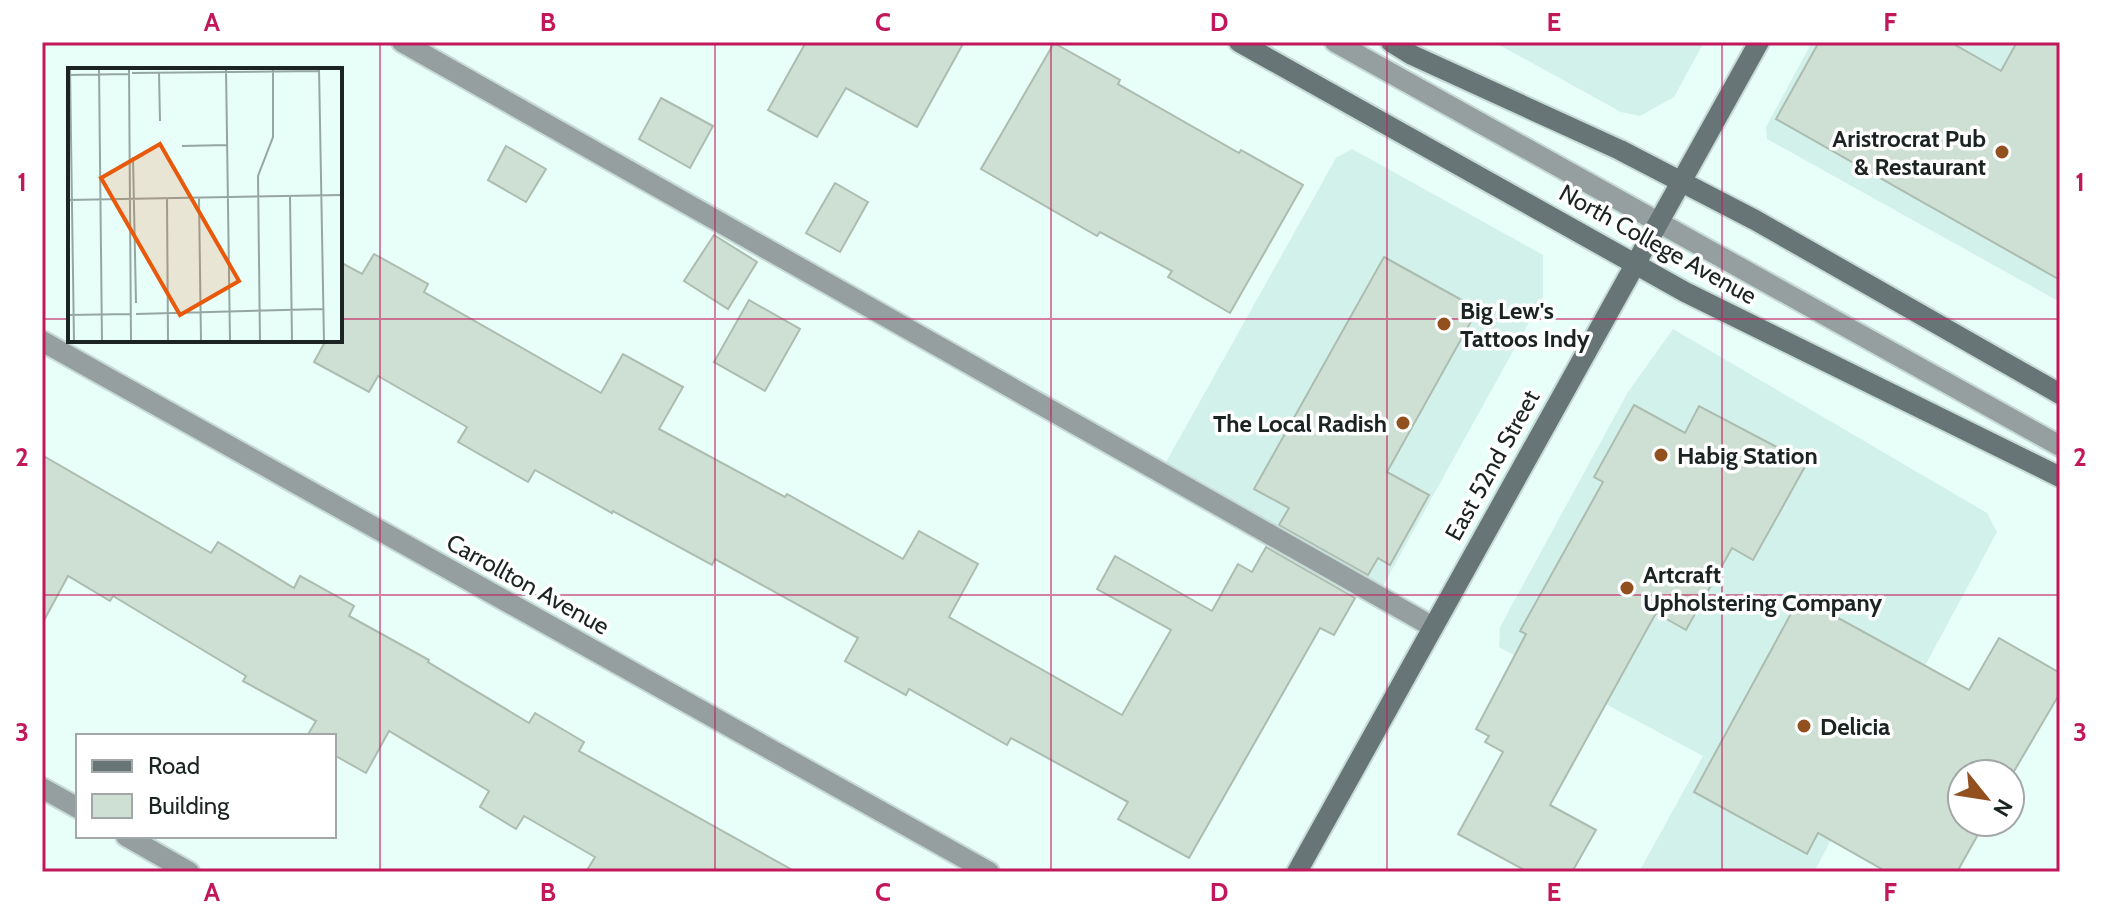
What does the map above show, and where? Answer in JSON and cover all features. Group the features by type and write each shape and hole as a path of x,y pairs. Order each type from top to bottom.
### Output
{"main road":[{"name":"North College Avenue","path":"1239,42 1685,292 2060,477"},
{"path":"1391,42 1412,55 1620,150 1755,220 2060,394"},
{"name":"East 52nd Street","path":"1297,872 1759,42"}],"street":[{"path":"402,42 1433,627"},
{"name":"North College Avenue","path":"1335,42 2060,446"},
{"name":"Carrollton Avenue","path":"42,341 989,872"},
{"path":"42,788 76,807"},
{"path":"130,838 189,872"}],"shaded area":[{"path":"1494,42 1704,42 1674,97 1640,116 1621,112"},
{"path":"1812,42 2060,42 2060,302 1767,139 1766,127"},
{"path":"1352,149 1543,255 1543,297 1383,586 1165,464 1336,158"},
{"path":"1673,329 1987,513 1997,532 1814,872 1639,872 1703,756 1499,647 1500,627 1628,392"}],"building":[{"path":"806,42 964,42 917,127 846,88 817,137 768,110"},
{"path":"1819,42 1950,42 2001,71 2017,42 2060,42 2060,280 1776,119"},
{"path":"1054,43 1120,80 1118,84 1239,153 1241,150 1303,185 1230,313 1168,277 1172,271 1100,232 1097,236 981,169"},
{"path":"661,98 713,126 690,168 639,139"},
{"path":"506,146 546,169 526,202 488,180"},
{"path":"835,183 868,202 840,252 806,233"},
{"path":"714,235 757,262 728,309 684,281"},
{"path":"374,254 428,284 424,292 601,393 623,354 683,387 659,429 785,497 787,494 903,559 919,531 978,564 949,617 1122,715 1171,630 1097,589 1115,556 1212,611 1238,564 1252,572 1266,547 1355,598 1334,635 1320,628 1189,858 1118,819 1128,802 1011,738 1007,745 909,689 906,695 845,661 858,638 715,559 712,565 535,470 528,482 458,442 467,427 378,376 369,392 314,362 325,342 342,342 342,263 362,274"},
{"path":"1384,257 1478,309 1387,472 1429,495 1390,565 1378,558 1368,575 1279,525 1289,508 1254,489"},
{"path":"749,300 800,329 765,391 714,362"},
{"path":"1634,405 1685,433 1699,406 1807,463 1753,560 1732,548 1686,630 1656,613 1550,805 1596,830 1572,872 1528,872 1458,834 1503,752 1485,742 1489,736 1476,729 1526,634 1520,631 1603,482 1594,477"},
{"path":"42,455 211,553 218,542 294,588 300,576 354,606 349,616 429,660 529,723 535,713 584,742 579,751 796,872 586,872 595,857 524,816 516,829 480,807 489,791 389,731 366,773 336,756 336,734 308,734 316,721 243,681 246,676 113,596 110,601 68,576 42,624"},
{"path":"1800,597 1969,690 1999,638 2060,673 2060,693 2022,758 1946,758 1946,838 1976,838 1957,872 1887,872 1818,833 1807,854 1694,792"}],"place":[{"name":"Aristrocrat Pub & Restaurant","path":"2002,152"},
{"name":"Big Lew's Tattoos Indy","path":"1444,324"},
{"name":"The Local Radish","path":"1403,423"},
{"name":"Habig Station","path":"1661,455"},
{"name":"Artcraft Upholstering Company","path":"1627,588"},
{"name":"Delicia","path":"1804,726"}]}
